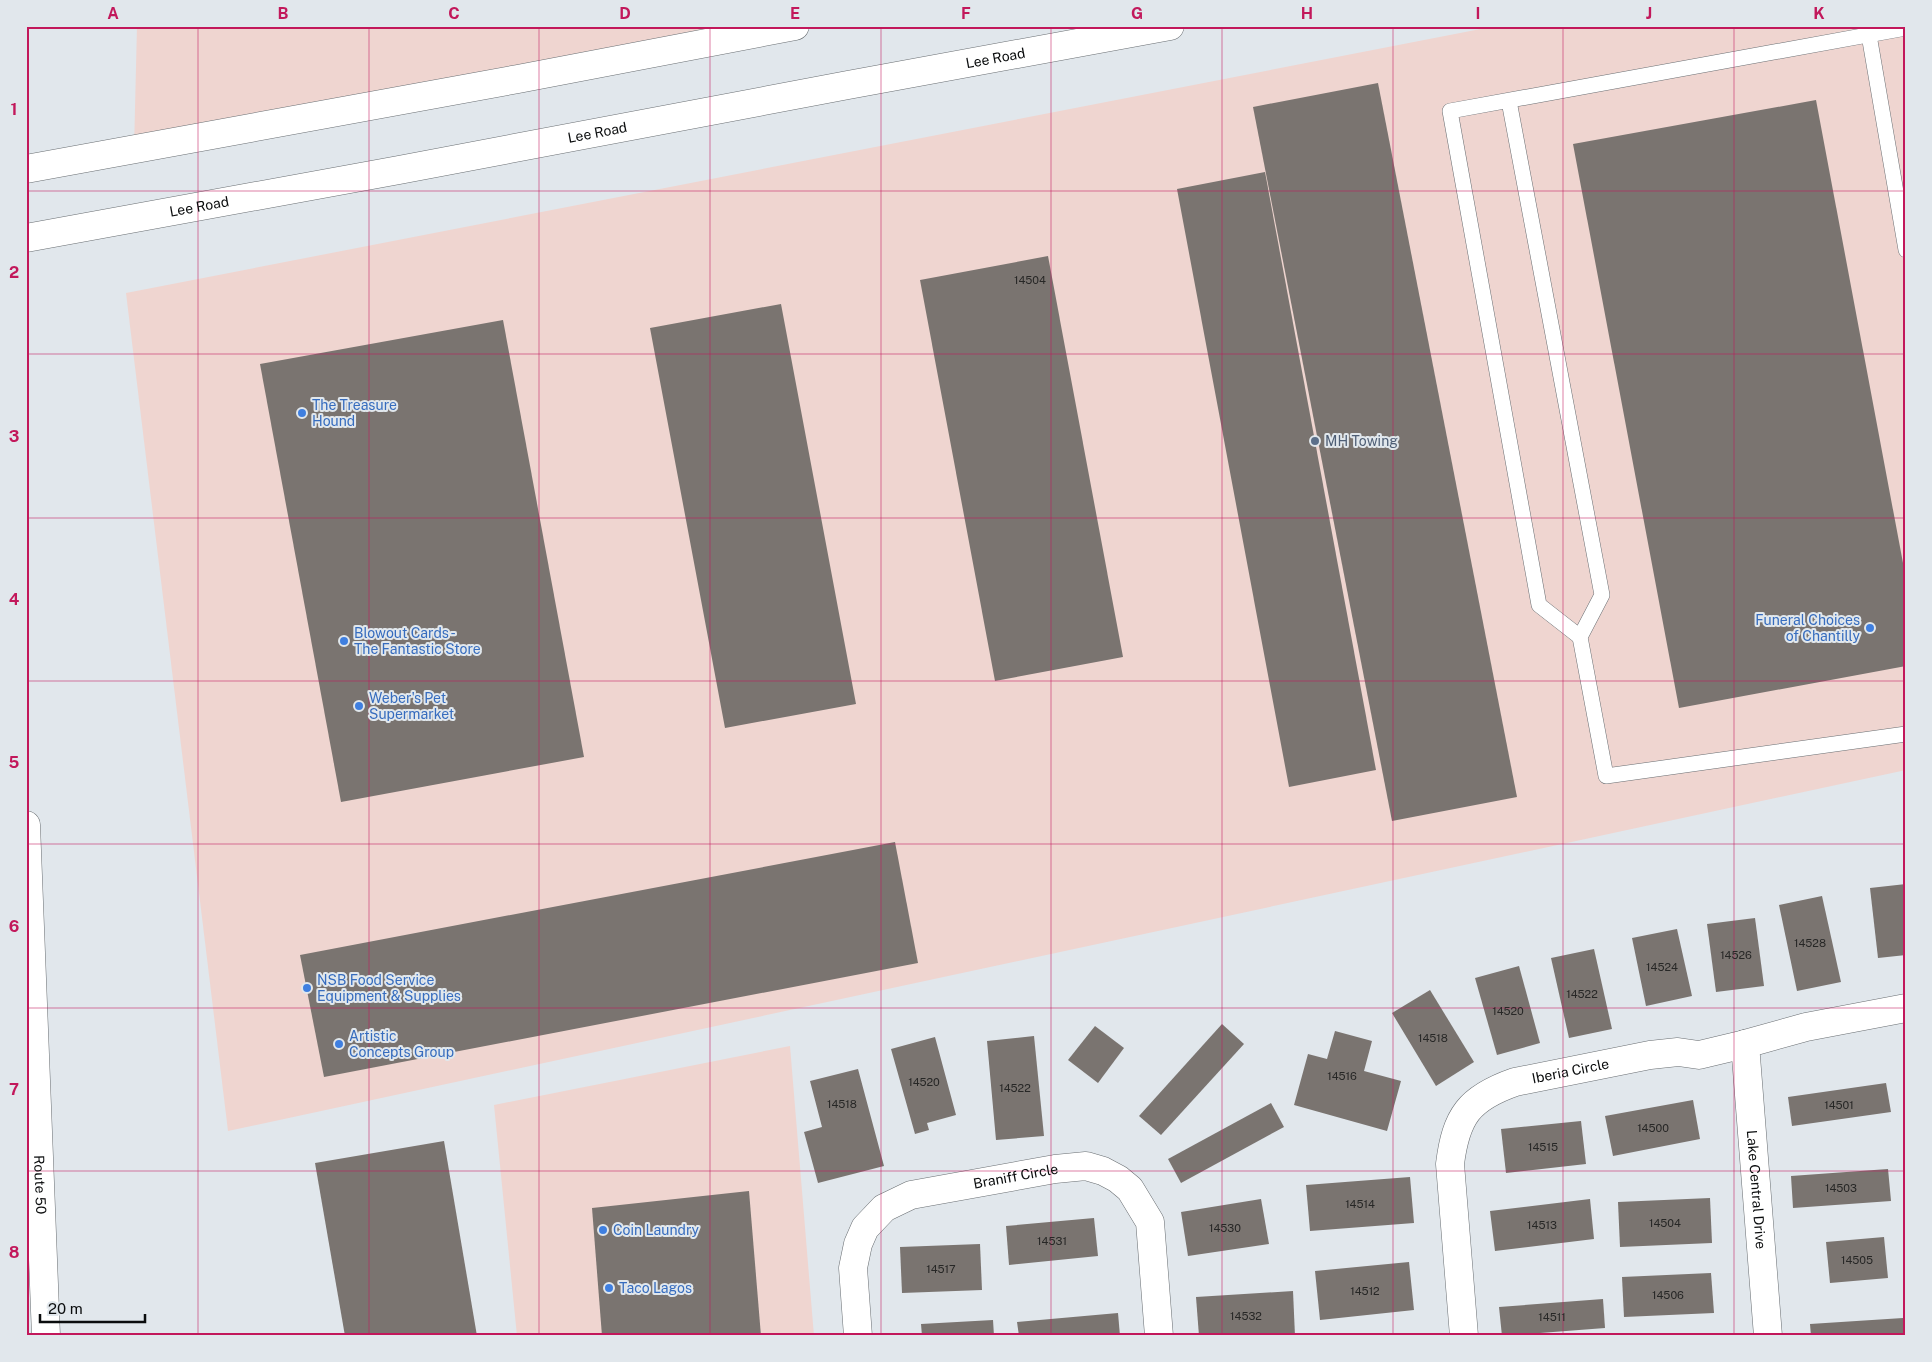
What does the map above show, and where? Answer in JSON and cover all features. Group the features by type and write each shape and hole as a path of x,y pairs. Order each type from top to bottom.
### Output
{"main road":[{"path":"26,169 518,80 795,26"},
{"name":"Lee Road","path":"26,238 1170,26"},
{"name":"Route 50","path":"26,825 46,1336"},
{"name":"Iberia Circle","path":"1464,1336 1450,1164 1453,1139 1462,1118 1477,1099 1497,1088 1515,1082 1650,1055 1678,1052 1699,1055 1806,1026 1906,1008"},
{"name":"Lake Central Drive","path":"1745,1044 1768,1336"},
{"name":"Braniff Circle","path":"858,1336 853,1268 858,1244 865,1228 884,1208 911,1195 1055,1169 1086,1166 1103,1171 1130,1188 1150,1222 1159,1336"}],"lane":[{"path":"1580,638 1539,605 1450,112 1902,28"},
{"path":"1869,34 1906,250"},
{"path":"1509,100 1602,595 1580,638 1606,776 1906,734"}],"shaded area":[{"path":"137,26 792,26 134,150"},
{"path":"1496,26 1906,26 1906,770 228,1131 126,293"},
{"path":"790,1046 814,1336 517,1336 494,1105"}],"building":[{"path":"1378,83 1517,797 1392,821 1253,107"},
{"path":"1816,100 1906,579 1906,666 1679,708 1573,144"},
{"path":"1265,172 1376,770 1289,787 1177,189"},
{"path":"1048,256 1123,657 995,681 920,280"},
{"path":"781,304 856,704 725,728 650,328"},
{"path":"503,320 584,757 341,802 260,364"},
{"path":"895,842 918,963 324,1077 300,955"},
{"path":"1906,884 1906,955 1878,958 1870,888"},
{"path":"1822,896 1841,982 1797,991 1779,905"},
{"path":"1755,918 1764,986 1716,992 1707,924"},
{"path":"1677,929 1692,996 1646,1006 1632,938"},
{"path":"1594,949 1612,1029 1569,1038 1551,958"},
{"path":"1519,966 1540,1043 1497,1055 1475,978"},
{"path":"1430,990 1474,1062 1436,1086 1392,1013"},
{"path":"1222,1024 1244,1044 1161,1135 1139,1116"},
{"path":"1095,1026 1124,1048 1098,1083 1068,1060"},
{"path":"1335,1031 1372,1041 1364,1071 1401,1081 1387,1131 1294,1105 1308,1054 1327,1059"},
{"path":"1034,1036 1044,1136 996,1140 987,1041"},
{"path":"935,1037 956,1115 927,1123 929,1130 915,1134 891,1049"},
{"path":"858,1069 884,1166 818,1183 804,1132 822,1127 810,1081"},
{"path":"1886,1083 1891,1112 1792,1126 1788,1097"},
{"path":"1693,1100 1700,1139 1613,1156 1605,1116"},
{"path":"1271,1103 1284,1127 1181,1183 1168,1159"},
{"path":"1581,1121 1586,1164 1506,1173 1501,1129"},
{"path":"444,1141 477,1336 345,1336 315,1163"},
{"path":"1888,1169 1891,1201 1793,1208 1791,1176"},
{"path":"1410,1177 1414,1223 1310,1231 1306,1185"},
{"path":"749,1191 761,1336 602,1336 592,1208"},
{"path":"1710,1198 1712,1243 1620,1247 1618,1202"},
{"path":"1261,1199 1269,1244 1188,1256 1181,1212"},
{"path":"1590,1199 1594,1239 1495,1251 1490,1211"},
{"path":"1094,1218 1098,1256 1009,1265 1006,1226"},
{"path":"1884,1237 1888,1278 1830,1283 1826,1242"},
{"path":"980,1244 982,1290 902,1293 900,1247"},
{"path":"1409,1262 1414,1310 1320,1320 1315,1271"},
{"path":"1711,1273 1714,1313 1624,1317 1622,1277"},
{"path":"1293,1291 1295,1336 1199,1336 1196,1297"},
{"path":"1603,1299 1605,1328 1502,1336 1499,1307"},
{"path":"1118,1313 1120,1336 1019,1336 1017,1322"},
{"path":"1903,1318 1904,1336 1811,1336 1810,1324"},
{"path":"993,1320 994,1336 922,1336 921,1324"}],"place":[{"name":"The Treasure Hound","path":"302,413"},
{"name":"MH Towing","path":"1315,441"},
{"name":"Funeral Choices of Chantilly","path":"1870,628"},
{"name":"Blowout Cards - The Fantastic Store","path":"344,641"},
{"name":"Weber's Pet Supermarket","path":"359,706"},
{"name":"NSB Food Service Equipment & Supplies","path":"307,988"},
{"name":"Artistic Concepts Group","path":"339,1044"},
{"name":"Coin Laundry","path":"603,1230"},
{"name":"Taco Lagos","path":"609,1288"}]}
